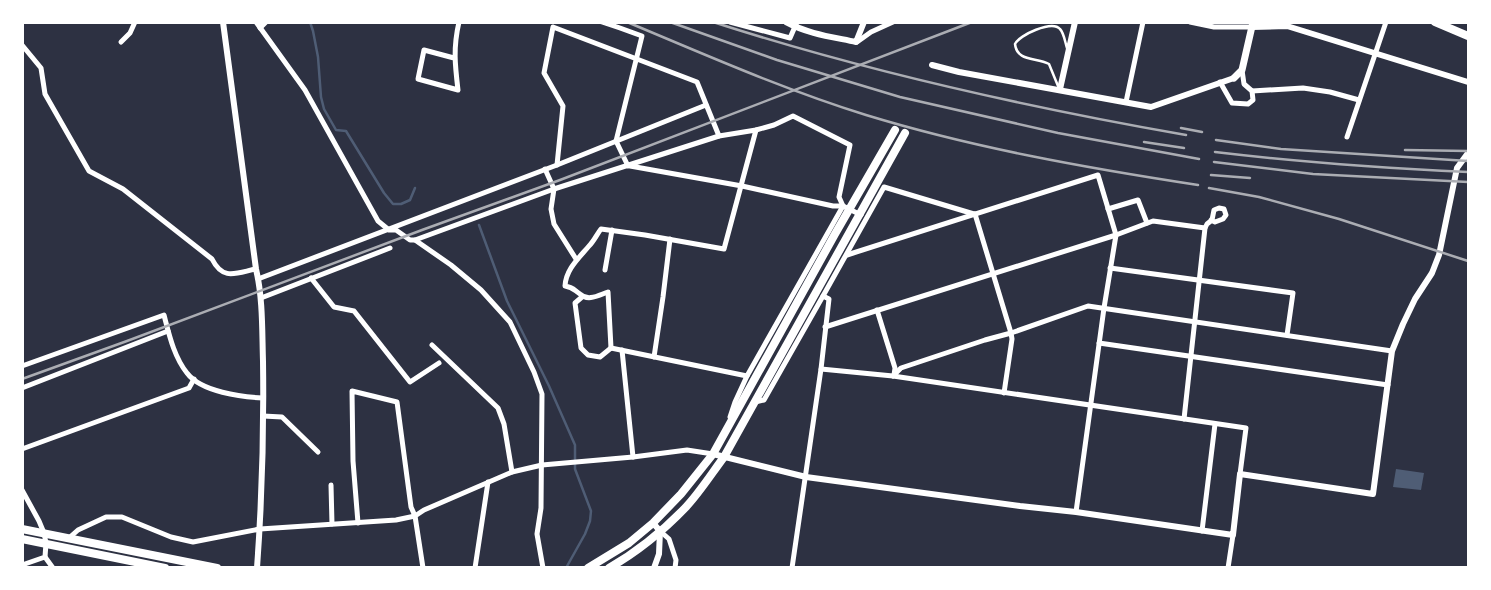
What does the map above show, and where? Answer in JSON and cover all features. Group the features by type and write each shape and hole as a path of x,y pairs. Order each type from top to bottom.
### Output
{"highway":[{"path":"1435,22 1468,36"},
{"path":"588,568 628,543 653,523 681,494 713,454 895,130"},
{"path":"609,568 660,531 687,506 724,456 906,132"},
{"path":"22,529 217,568"},
{"path":"22,538 165,568"}],"main road":[{"path":"1234,78 1242,70 1253,25"}],"street":[{"path":"121,42 130,33 135,22"},
{"path":"223,22 261,298 264,398 259,567"},
{"path":"256,22 305,90 378,221 389,230 396,230 410,240 415,240 554,189 719,136 774,125 793,116 850,145 839,197 843,206"},
{"path":"260,28 266,22"},
{"path":"454,58 424,50 418,79 458,90 454,40 458,22"},
{"path":"602,22 642,36 616,141 628,166"},
{"path":"730,22 790,38 796,25"},
{"path":"786,22 813,33 856,42 871,32 893,22"},
{"path":"856,42 864,22"},
{"path":"1060,90 1075,22"},
{"path":"1126,102 1143,22"},
{"path":"1190,22 1214,27 1287,26 1468,82"},
{"path":"1347,137 1386,22"},
{"path":"557,165 562,106 544,73 553,27 697,82 719,136"},
{"path":"22,45 41,68 45,94 89,171 124,189 212,259 217,269 229,275 256,269"},
{"path":"932,65 959,72 1151,107 1234,78"},
{"path":"1220,82 1232,103 1248,104 1253,100 1252,91 1244,84 1242,70"},
{"path":"1252,91 1303,88 1330,92 1359,100"},
{"path":"258,279 557,165 706,105"},
{"path":"611,348 608,292 591,298 582,297 573,287 566,286 566,277 576,259 590,245 601,229 724,249 756,130"},
{"path":"1240,474 1373,494 1392,351 1415,299 1432,273 1439,255 1457,168 1468,153"},
{"path":"628,166 742,186 833,206 843,206 866,218"},
{"path":"545,169 554,189 551,208 554,224 576,259"},
{"path":"847,255 1098,176 1116,235 1076,512"},
{"path":"754,402 764,400 884,187 975,214"},
{"path":"1108,209 1138,200 1147,223"},
{"path":"726,432 735,402 747,376 843,206"},
{"path":"975,214 1012,339 1004,393"},
{"path":"1184,419 1205,228 1211,220"},
{"path":"825,327 1116,235 1153,221 1205,228"},
{"path":"605,270 612,230"},
{"path":"654,357 670,239"},
{"path":"415,240 451,265 481,290 510,322 534,372 542,394 541,508 537,534 543,568"},
{"path":"261,298 390,248"},
{"path":"1110,268 1293,293 1287,335"},
{"path":"311,278 334,307 354,311 410,382 439,363"},
{"path":"792,568 821,369 829,299 823,296"},
{"path":"582,297 575,303 581,348 588,355 600,357 611,348 747,376"},
{"path":"894,376 901,368 1088,306 1392,351"},
{"path":"877,310 895,368 894,376"},
{"path":"22,366 164,315 178,360 188,375 194,380 209,389 248,397 264,398"},
{"path":"22,388 168,331"},
{"path":"1099,343 1388,385"},
{"path":"432,345 498,408 504,424 512,472"},
{"path":"622,350 633,457"},
{"path":"821,369 894,376 1246,428 1228,568"},
{"path":"22,449 190,388 194,380"},
{"path":"358,523 353,461 352,392 397,402 410,507 415,516 423,568"},
{"path":"263,416 282,417 318,452"},
{"path":"1202,531 1215,424"},
{"path":"69,538 78,530 106,517 122,517 171,537 193,542 260,528 396,520 415,516 424,510 512,472 542,465 687,450 724,456 806,477 1233,534"},
{"path":"475,568 488,482"},
{"path":"331,485 332,524"},
{"path":"22,490 44,533 46,543 45,558 53,568"},
{"path":"653,523 669,540 676,560 675,568"},
{"path":"654,568 658,554 660,531"},
{"path":"22,565 45,558"}],"lane":[{"path":"1060,90 1049,64 1044,61 1023,57 1018,54 1015,44 1017,39 1046,27 1055,26 1061,29 1068,53"}],"water":[{"path":"1396,469 1424,473 1421,490 1393,487"}],"waterway":[{"path":"310,22 318,57 321,97 324,109 336,130 346,131 384,193 393,204 401,204 410,200 415,188"},
{"path":"479,225 507,301 549,386 575,445 575,469 591,511 590,521 585,534 566,568"}],"railway":[{"path":"627,22 806,95 907,127 1031,156 1114,172 1198,185"},
{"path":"670,22 777,60 900,97 1058,133 1199,159"},
{"path":"713,22 830,57 948,87 1066,113 1186,135"},
{"path":"22,379 560,180 972,22"},
{"path":"1181,128 1202,132"},
{"path":"1216,140 1281,149 1468,161"},
{"path":"1144,142 1184,148"},
{"path":"1405,150 1468,151"},
{"path":"1215,152 1278,159 1468,172"},
{"path":"1214,162 1313,174 1468,182"},
{"path":"1211,175 1250,178"},
{"path":"1209,188 1259,197 1339,219 1468,261"}]}
